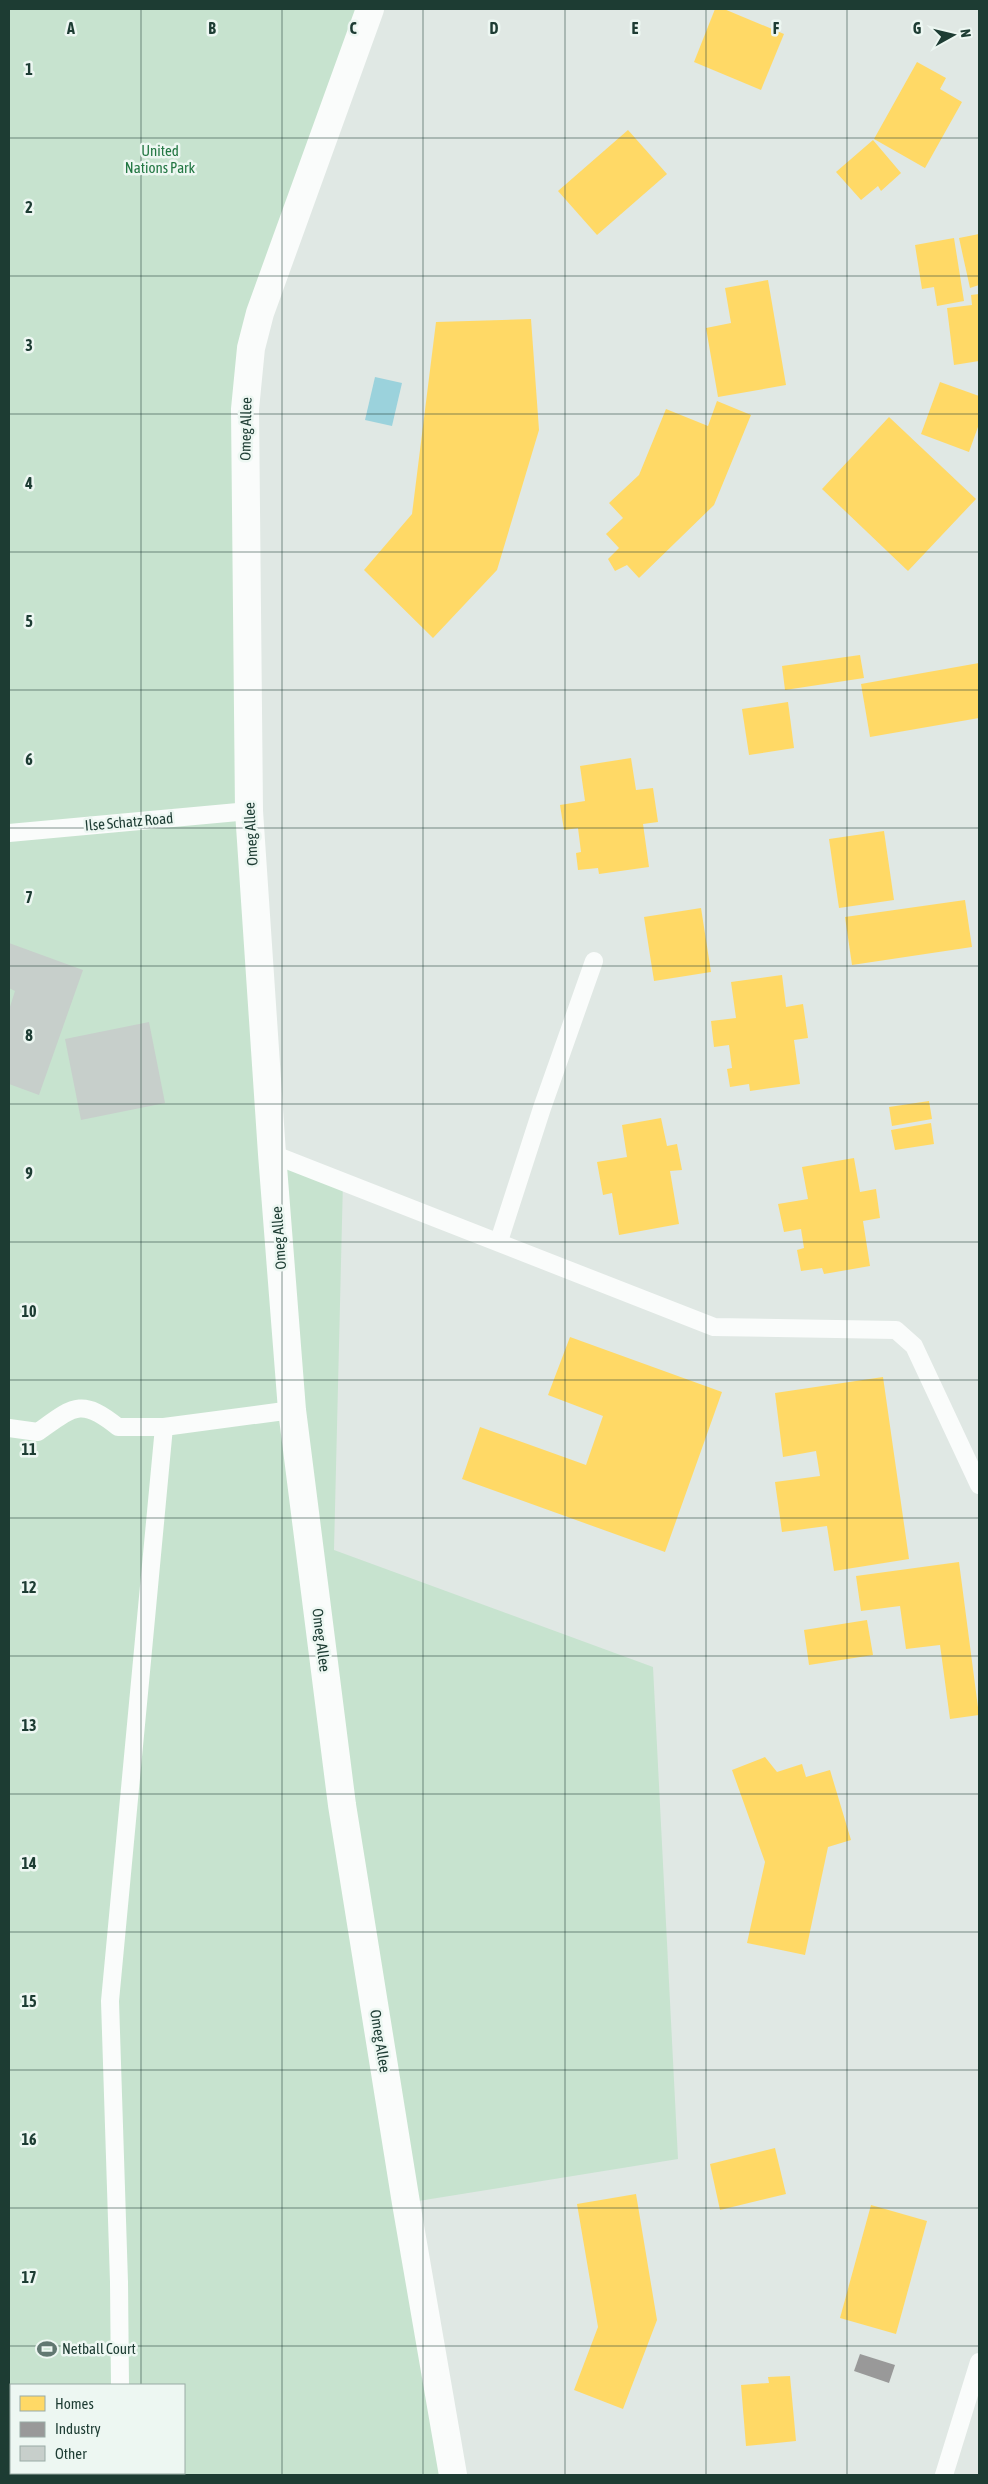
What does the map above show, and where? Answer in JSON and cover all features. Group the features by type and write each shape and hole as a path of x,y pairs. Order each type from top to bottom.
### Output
{"street":[{"name":"Omeg Allee","path":"370,9 260,313 251,348 245,409 249,811 272,1154 292,1410 342,1805 404,2193 453,2475"}],"lane":[{"name":"Ilse Schatz Road","path":"9,833 249,811"},
{"path":"499,1241 542,1108 594,961"},
{"path":"272,1154 499,1241 714,1327 896,1330 914,1346 979,1485"},
{"path":"9,1428 38,1432 69,1410 84,1408 100,1412 118,1427 164,1427 292,1410"},
{"path":"120,2384 119,2282 110,2001 164,1427"},
{"path":"944,2475 979,2362"}],"green space":[{"name":"United Nations Park","path":"9,9 375,9 251,348 249,811 272,1154 343,1181 334,1550 653,1667 678,2159 406,2203 453,2475 9,2475"}],"water":[{"path":"375,377 402,383 392,426 365,420"}],"building: Homes":[{"path":"715,9 724,9 784,34 761,90 694,62"},
{"path":"917,62 946,78 940,89 962,102 925,168 874,139"},
{"path":"628,130 667,174 597,235 558,191"},
{"path":"873,140 901,173 881,191 878,186 861,200 836,172"},
{"path":"979,234 979,285 970,288 959,238"},
{"path":"954,238 964,301 937,306 934,287 922,289 915,245"},
{"path":"768,280 786,385 718,397 706,328 731,323 725,288"},
{"path":"979,294 979,361 954,365 947,308 972,305 971,295"},
{"path":"531,319 539,430 497,570 433,638 364,570 412,514 436,322"},
{"path":"940,382 979,396 979,424 969,452 921,434"},
{"path":"717,401 751,415 714,505 639,578 627,565 615,571 608,559 619,548 606,534 623,518 609,503 639,475 666,409 708,426"},
{"path":"889,417 976,499 908,571 822,489"},
{"path":"860,655 864,678 785,690 782,666"},
{"path":"979,663 979,718 870,737 861,684"},
{"path":"788,702 794,748 749,755 742,709"},
{"path":"631,758 636,790 653,788 658,822 643,824 649,867 599,874 598,868 578,870 576,853 581,852 578,828 564,830 560,805 585,801 580,766"},
{"path":"884,831 894,900 839,908 829,839"},
{"path":"965,900 972,947 852,965 845,917"},
{"path":"701,908 711,972 654,981 644,917"},
{"path":"782,975 786,1007 803,1004 808,1038 794,1040 800,1084 750,1091 749,1084 730,1087 727,1069 732,1068 729,1045 714,1047 711,1021 736,1018 731,982"},
{"path":"929,1101 932,1119 892,1126 889,1107"},
{"path":"661,1118 667,1146 677,1144 682,1170 670,1171 679,1224 619,1235 612,1193 603,1195 597,1162 627,1157 622,1125"},
{"path":"931,1123 934,1144 895,1150 891,1130"},
{"path":"854,1158 860,1192 876,1189 880,1218 863,1221 870,1266 824,1274 822,1268 801,1271 797,1250 804,1248 801,1229 784,1232 778,1204 808,1199 802,1167"},
{"path":"570,1337 722,1392 665,1552 462,1479 480,1427 586,1465 603,1416 548,1395"},
{"path":"883,1377 909,1559 834,1571 827,1526 782,1532 775,1482 820,1476 816,1451 783,1457 775,1393"},
{"path":"959,1562 979,1715 950,1719 940,1645 906,1649 900,1606 861,1611 856,1576"},
{"path":"867,1620 873,1655 809,1665 804,1630"},
{"path":"765,1757 777,1772 802,1764 806,1777 830,1770 851,1840 828,1847 805,1955 747,1943 765,1862 732,1770"},
{"path":"775,2148 786,2194 720,2210 710,2164"},
{"path":"636,2194 657,2320 623,2409 574,2390 598,2327 577,2204"},
{"path":"871,2205 927,2221 896,2334 840,2318"},
{"path":"790,2376 796,2441 746,2446 741,2385 769,2383 768,2377"}],"building: Industry":[{"path":"860,2354 895,2365 889,2383 854,2371"}],"building: Other":[{"path":"9,943 83,970 39,1095 9,1084 9,1010 15,991 9,988"},
{"path":"149,1022 165,1103 81,1120 65,1039"}],"place":[{"name":"Netball Court","path":"47,2349"}]}
